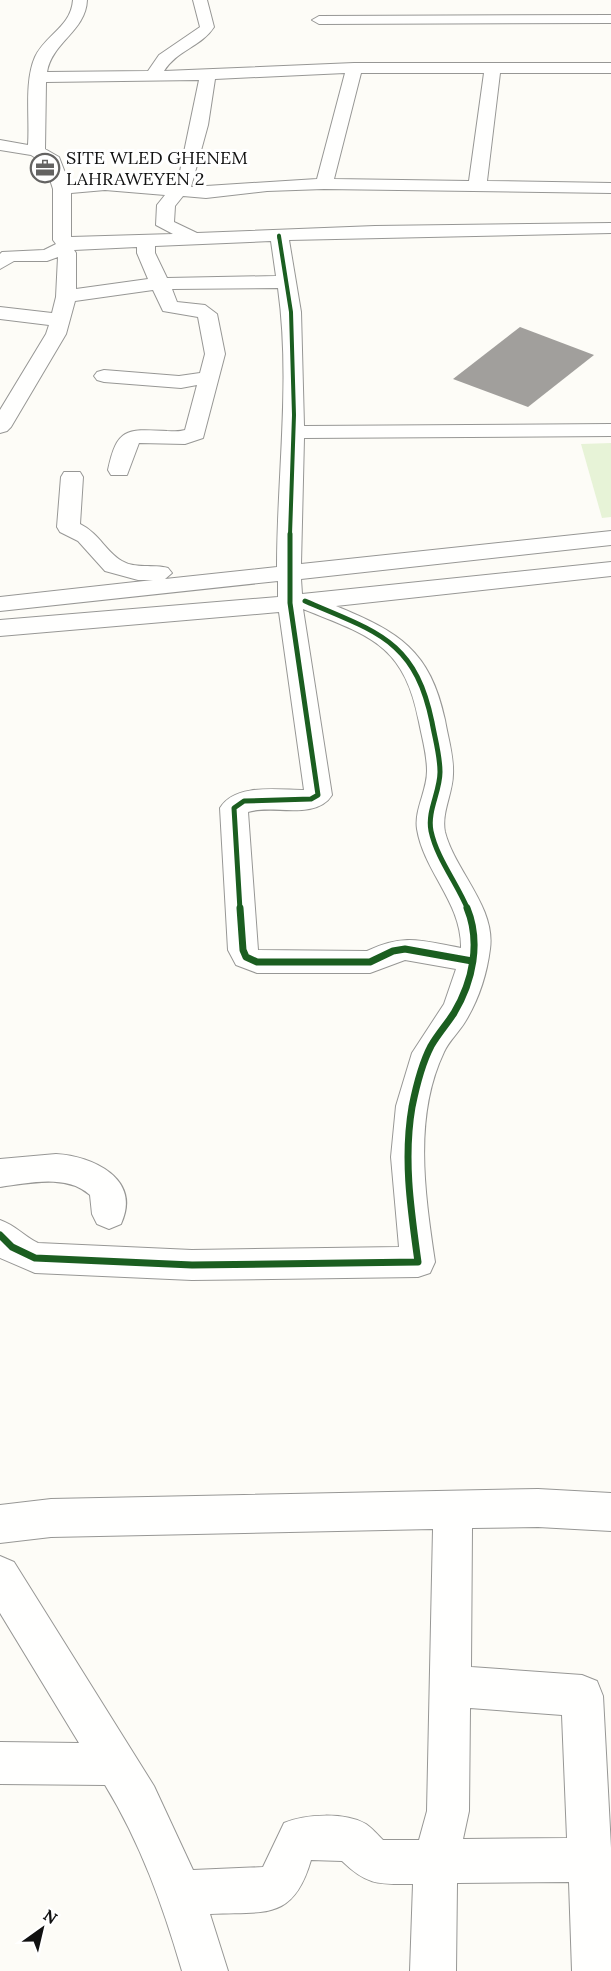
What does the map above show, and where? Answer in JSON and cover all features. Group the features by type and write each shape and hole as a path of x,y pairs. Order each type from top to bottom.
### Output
{"street":[{"path":"36,151 40,126 39,77 46,52 76,21 80,0"},
{"path":"153,76 164,58 203,33 207,27 200,0"},
{"path":"314,0 334,69"},
{"path":"319,20 611,19"},
{"path":"477,188 493,67"},
{"path":"39,77 208,75 354,68 611,68"},
{"path":"324,184 354,68"},
{"path":"191,240 189,234 165,225 166,206 186,182 208,75"},
{"path":"0,145 36,151 53,161 62,189 62,240 68,247"},
{"path":"62,189 105,185 206,193 257,187 324,184 477,188 611,188"},
{"path":"0,263 9,256 47,255 68,247 375,231 611,228"},
{"path":"279,235 291,312 293,424 289,569 298,602 318,795 311,799 244,801 234,808 243,950 246,957 257,962 370,962 393,951 405,949 472,961"},
{"path":"120,470 124,442 128,438 135,436 185,438 195,434 215,354 207,314 198,309 170,307 146,253 146,243"},
{"path":"0,427 56,334 66,297 68,247"},
{"path":"66,297 99,288 286,282"},
{"path":"0,313 58,320"},
{"path":"104,376 181,381 210,379"},
{"path":"293,424 611,415"},
{"path":"293,424 611,430"},
{"path":"72,477 67,524 72,530 86,536 107,562 120,569 147,573 289,569"},
{"path":"0,604 289,569 611,538"},
{"path":"0,628 298,602 611,569"},
{"path":"0,1235 12,1247 35,1258 192,1264 418,1262 406,1145 414,1094 429,1051 459,1004 477,945 470,916 445,867 430,828 440,776 432,717 419,671 407,654 394,642 298,602"},
{"path":"0,1173 71,1169 87,1174 106,1189 109,1214"},
{"path":"0,1524 51,1518 538,1508 611,1512"},
{"path":"433,1971 436,1861 448,1811 453,1511"},
{"path":"6,1601 139,1801 181,1893 205,1971"},
{"path":"449,1686 582,1696 595,1971"},
{"path":"0,1763 116,1764"},
{"path":"181,1893 270,1889 286,1874 292,1847 299,1838 351,1840 375,1863 591,1860"}],"green space":[{"path":"611,443 611,517 602,518 581,444"}],"building":[{"path":"520,327 594,355 528,407 453,379"}],"cycle path":[{"path":"279,235 291,312 294,415 289,563 290,603 318,795 311,799 244,801 234,808 243,950 246,957 257,962 370,962 393,951 405,949 472,961"},
{"path":"0,1235 12,1247 35,1258 192,1265 418,1262 408,1182 412,1106 428,1053 456,1010 464,990 475,954 476,934 466,905 442,858 431,830 430,824 439,783 440,765 427,697 418,674 406,656 392,643 354,622 305,601"}],"place":[{"name":"SITE WLED GHENEM LAHRAWEYEN 2","path":"45,168"}]}
